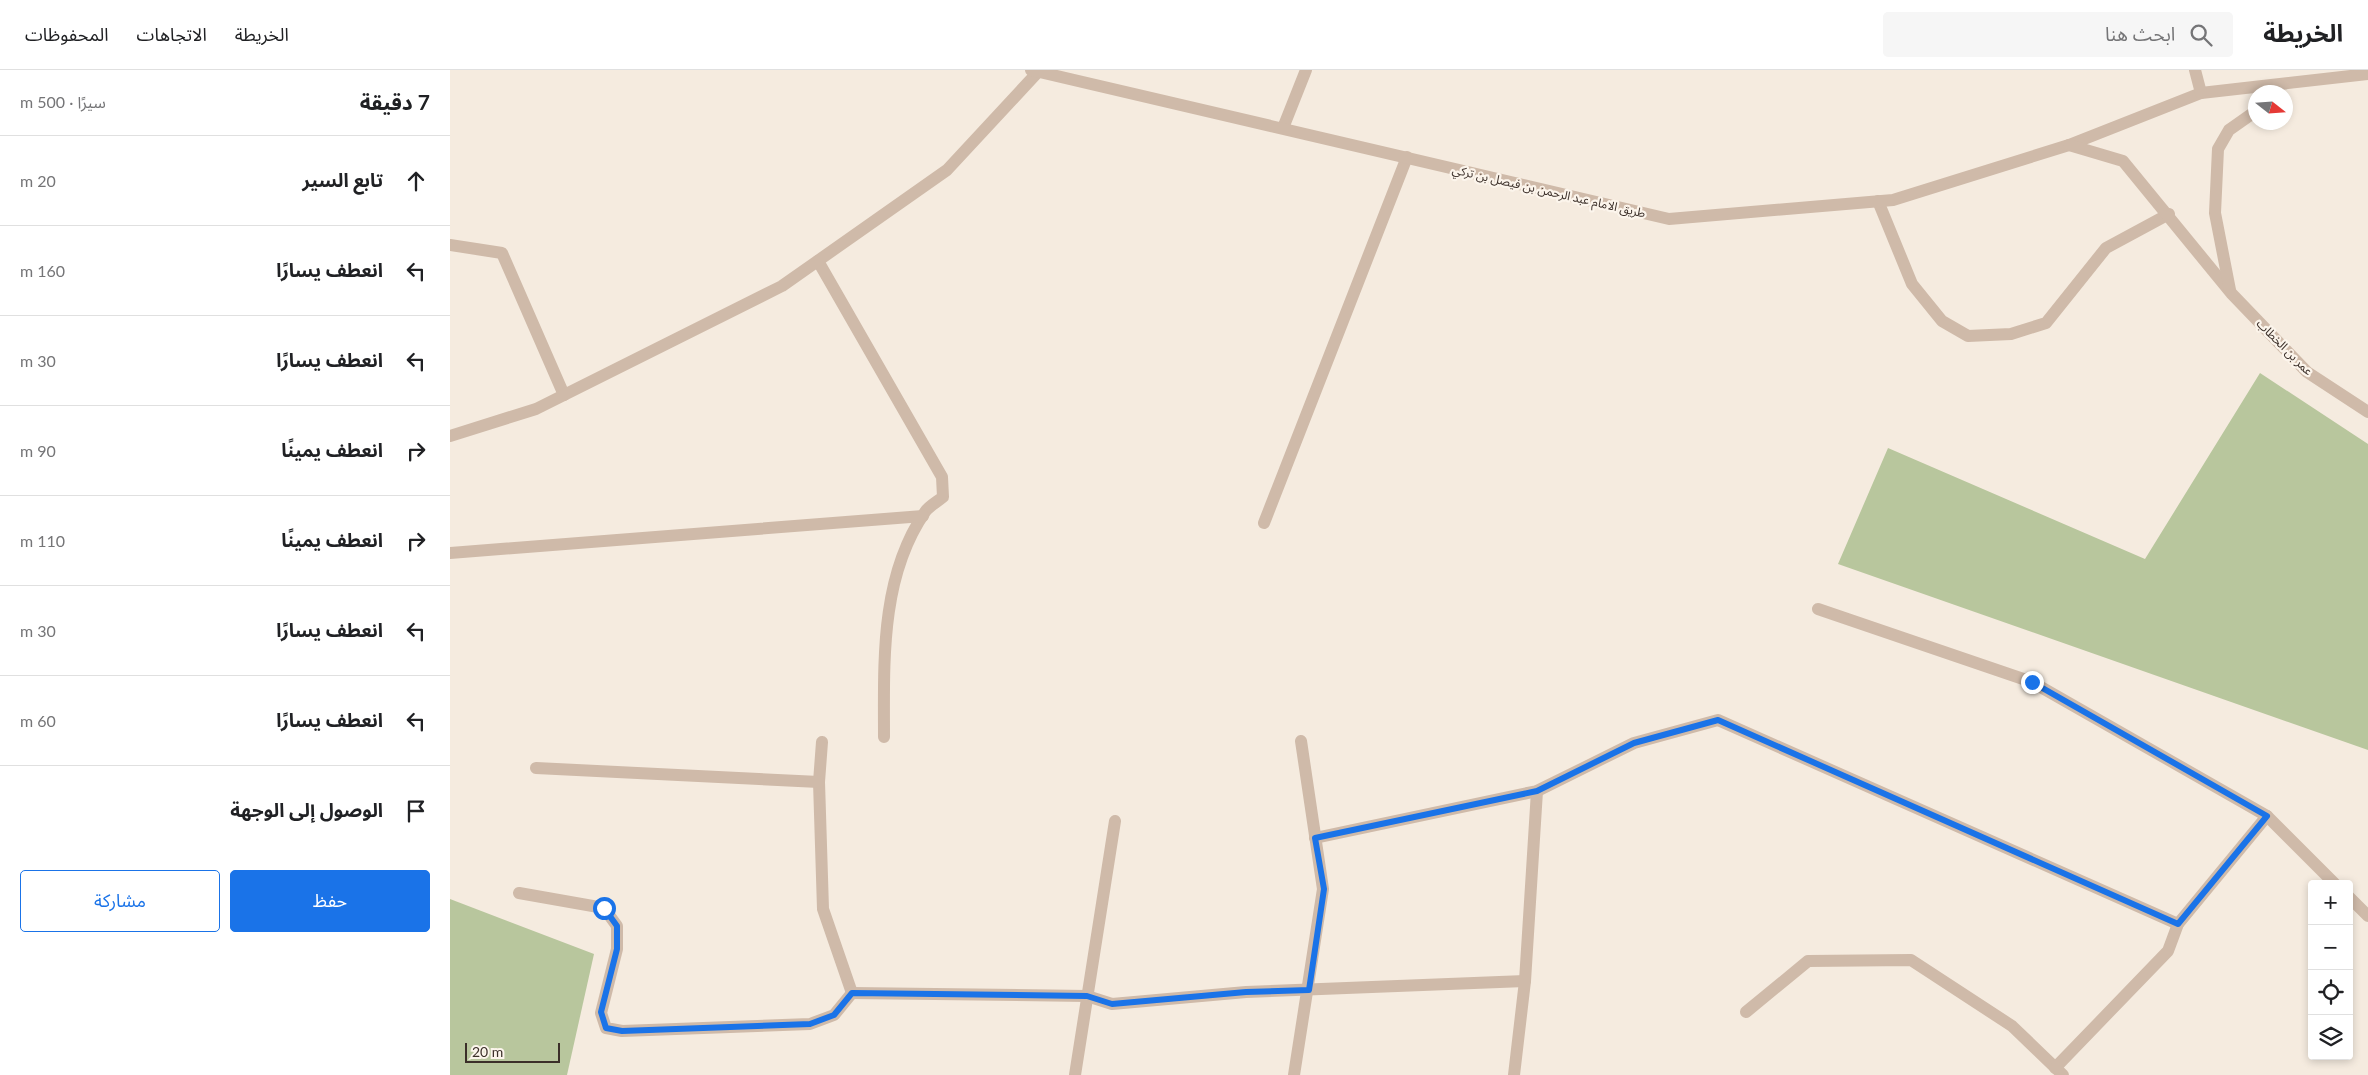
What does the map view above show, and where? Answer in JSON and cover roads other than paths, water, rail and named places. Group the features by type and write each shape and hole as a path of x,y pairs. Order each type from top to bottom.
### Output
{"street":[{"path":"1283,128 1306,70"},
{"path":"2195,70 2201,93"},
{"path":"450,436 536,409 782,286 947,170 1034,71"},
{"name":"طريق الامام عبد الرحمن بن فيصل بن تركي","path":"1034,71 1668,219 1893,200 2069,144 2201,93 2368,74"},
{"path":"2291,85 2295,82"},
{"path":"2231,293 2215,213 2218,149 2229,130 2248,117"},
{"name":"عمر بن الخطاب","path":"2069,144 2123,161 2169,214 2231,293 2307,372 2368,412"},
{"path":"1264,523 1407,157"},
{"path":"1878,201 1912,284 1942,321 1968,336 2010,334 2046,323 2106,248 2169,214"},
{"path":"450,246 502,252 564,395"},
{"path":"818,261 942,477 943,497 926,510 899,561 884,645 884,737"},
{"path":"450,552 923,516"},
{"path":"1818,609 2032,682 2267,816 2332,880"},
{"path":"1315,838 1537,791 1634,743 1718,720 2178,924"},
{"path":"1294,1075 1324,889 1301,741"},
{"path":"822,742 818,782 823,909 852,993"},
{"path":"536,768 818,782"},
{"path":"1514,1075 1525,981 1537,791"},
{"path":"1746,1012 1808,961 1911,960 2012,1026 2059,1071 2168,951 2178,924 2267,816"},
{"path":"1075,1075 1115,822"},
{"path":"518,892 604,908 617,926 617,949 601,1012 606,1028 622,1031 810,1024 834,1015 852,993"},
{"path":"2353,901 2368,916"},
{"path":"852,993 1087,996 1112,1004 1246,992 1525,981"}]}
